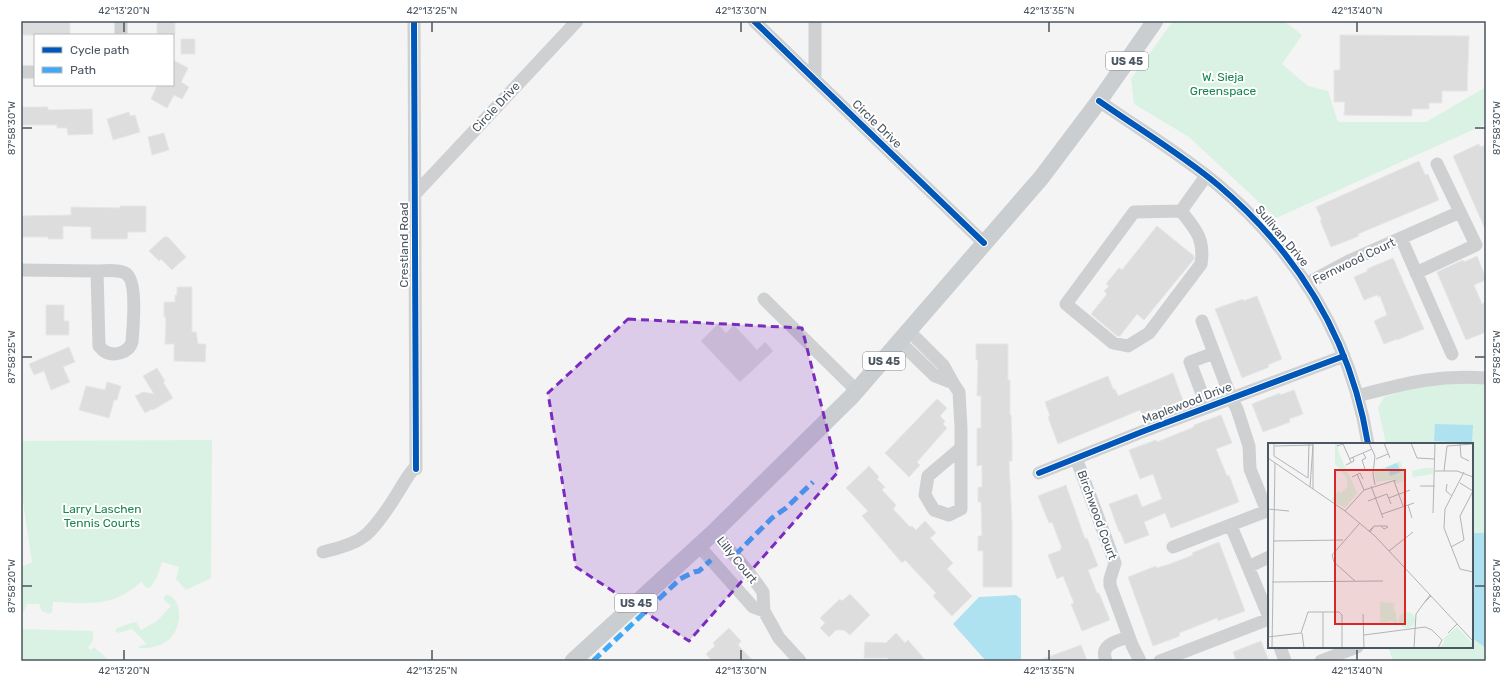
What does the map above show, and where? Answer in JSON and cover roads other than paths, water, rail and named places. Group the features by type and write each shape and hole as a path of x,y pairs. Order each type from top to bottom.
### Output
{"main road":[{"name":"US 45","path":"573,661 714,532 857,391 1036,184 1099,101 1155,21"}],"street":[{"path":"121,21 121,34"},
{"name":"Crestland Road","path":"323,552 339,548 364,537 397,495 408,475 416,468 414,21"},
{"name":"Circle Drive","path":"415,194 577,21"},
{"name":"Circle Drive","path":"754,21 984,243"},
{"path":"815,21 815,79"},
{"path":"21,72 34,72"},
{"name":"Sullivan Drive","path":"1099,101 1172,150 1206,176 1245,210 1264,229 1290,260 1306,284 1336,337 1357,396 1368,443"},
{"path":"1416,273 1476,245 1437,164"},
{"path":"1181,211 1206,176"},
{"path":"1181,211 1200,236 1204,251 1202,264 1149,333 1128,346 1113,343 1066,304 1134,212 1181,211"},
{"name":"Fernwood Court","path":"1306,284 1350,261 1460,212"},
{"name":"Fernwood Court","path":"1401,238 1452,354"},
{"path":"21,270 119,271 130,277 133,288 132,342 131,347 127,351 111,353 104,351 99,346 97,271"},
{"path":"764,299 857,391"},
{"path":"1173,547 1268,513 1250,469 1249,446 1237,409 1231,398 1202,320"},
{"path":"905,337 943,365 952,383 959,392 961,448 961,509 949,515 934,510 925,495 928,476 961,448"},
{"path":"1207,407 1190,362 1214,353"},
{"name":"Maplewood Drive","path":"1039,473 1207,407 1344,356"},
{"path":"1357,396 1404,383 1438,377 1461,376 1486,378"},
{"name":"Birchwood Court","path":"1076,458 1115,563 1110,579 1110,585 1129,638 1140,661"},
{"path":"1231,526 1268,616"},
{"name":"Lilly Court","path":"714,532 747,570 763,592 764,611 779,638 800,661"},
{"name":"Lilly Court","path":"699,546 753,607 764,611"},
{"path":"1248,567 1268,557"},
{"path":"1160,661 1268,618"},
{"path":"1106,661 1104,655 1106,647 1114,642 1129,638"},
{"path":"1280,648 1285,661"},
{"path":"1321,661 1354,648"}],"water":[{"path":"1435,424 1473,425 1472,443 1434,441"},
{"path":"1473,533 1486,533 1486,648 1473,639"},
{"path":"1016,595 1021,599 1021,661 986,661 953,624 979,597"}],"park label":[{"name":"W. Sieja Greenspace","path":"1223,84"},
{"name":"Larry Laschen Tennis Courts","path":"102,516"}]}
